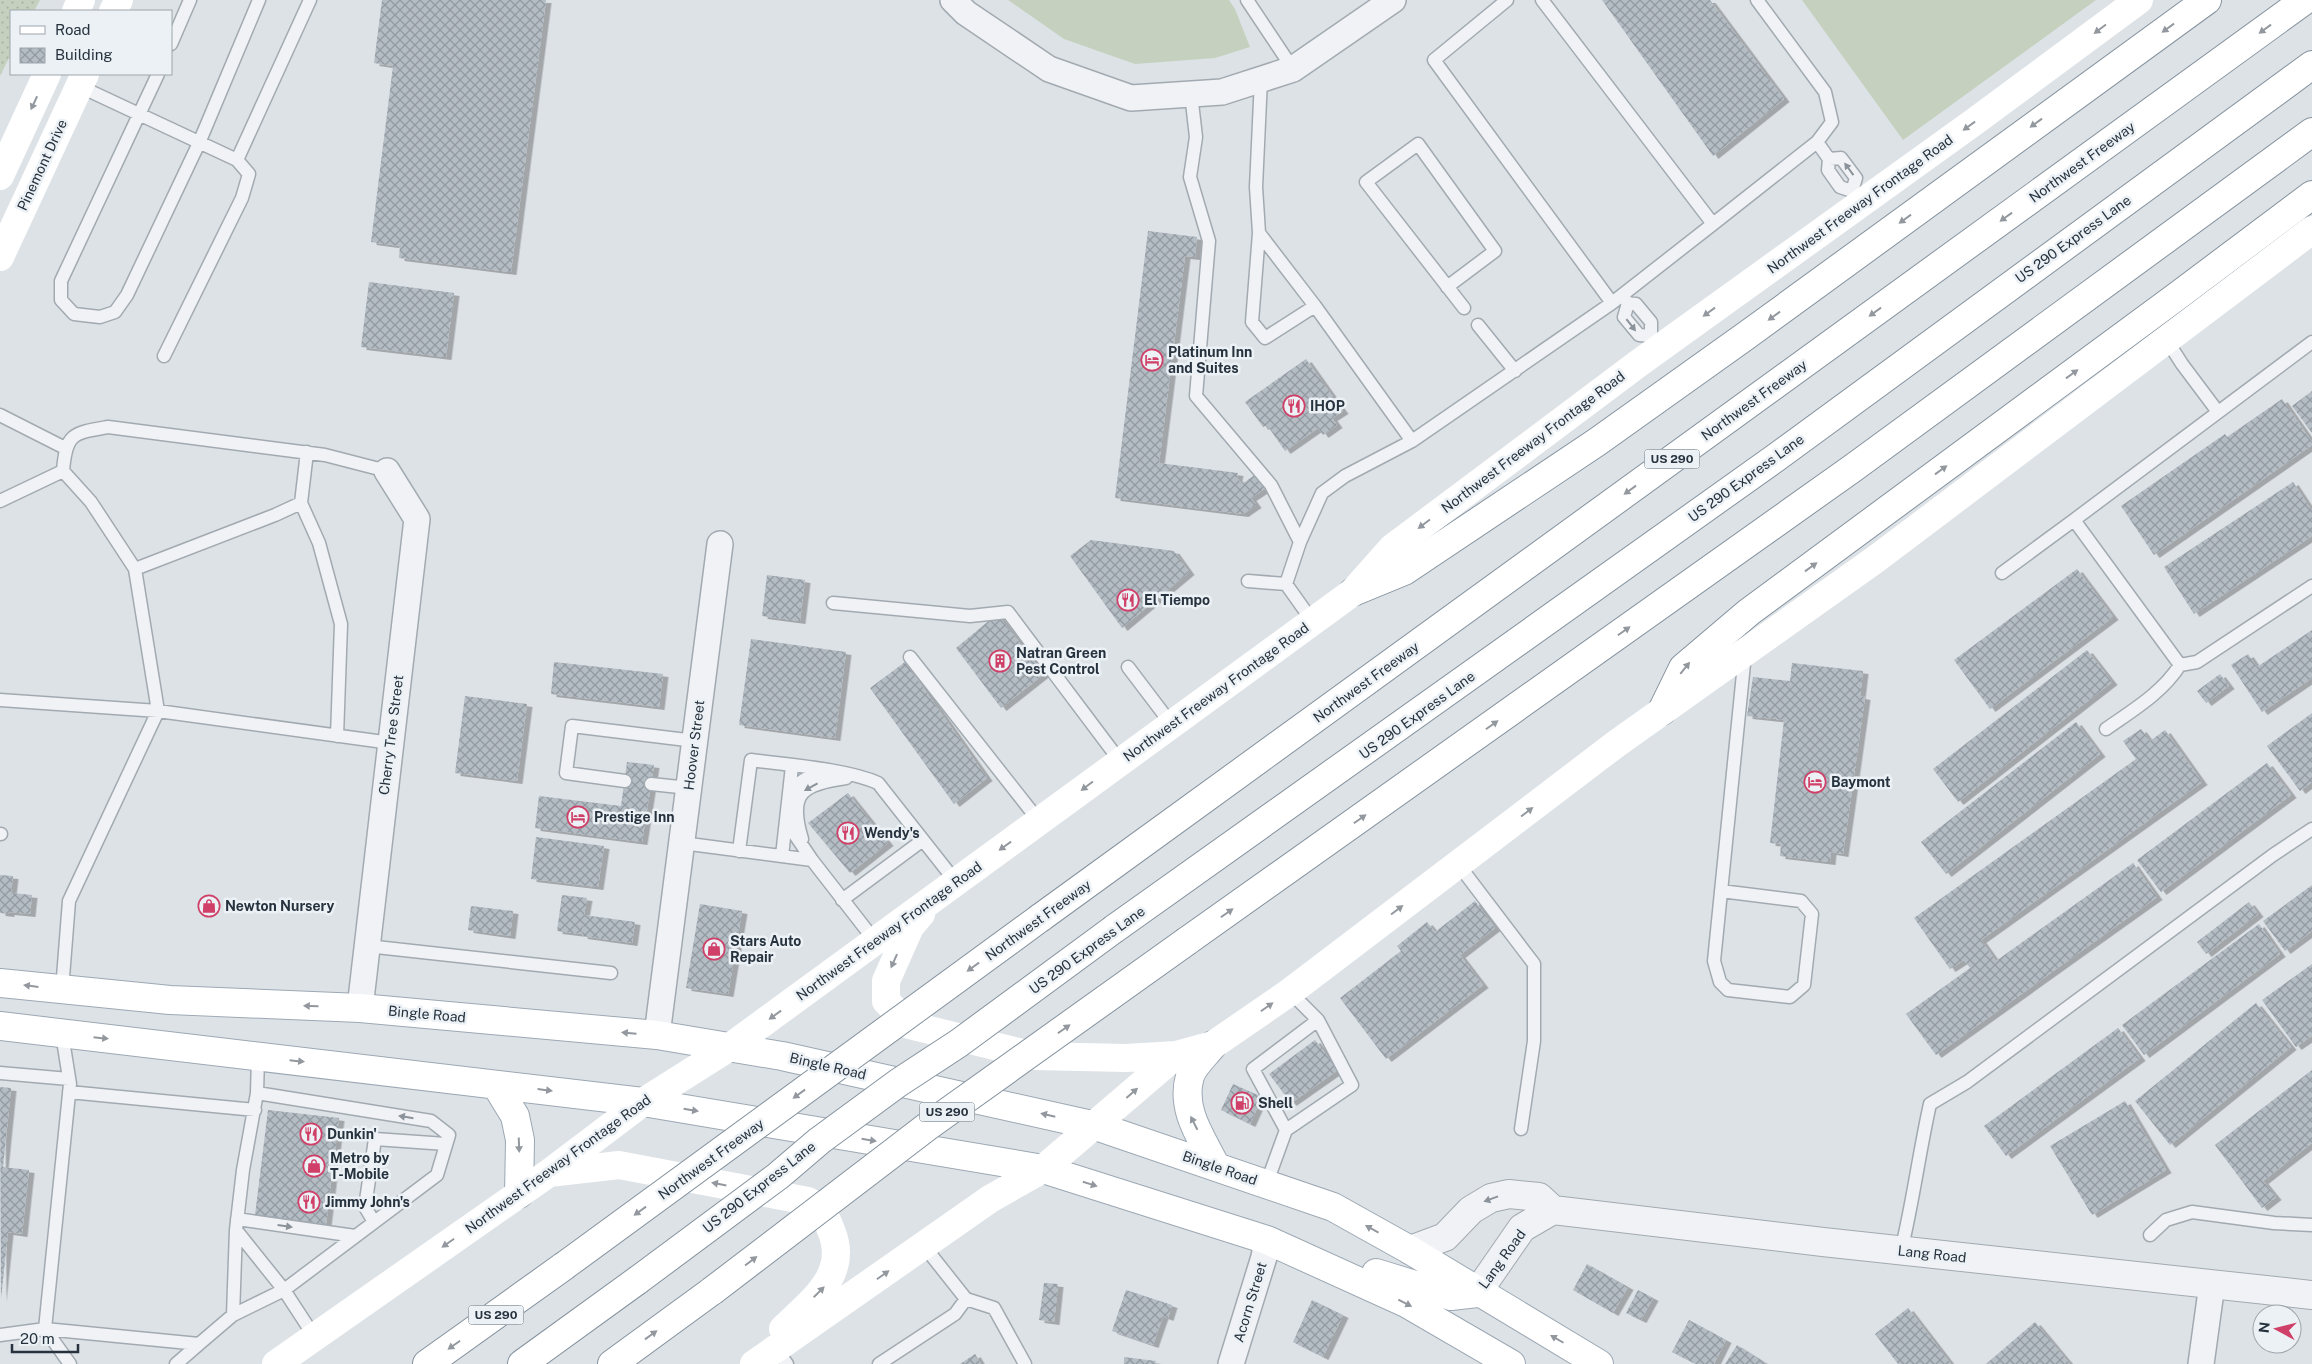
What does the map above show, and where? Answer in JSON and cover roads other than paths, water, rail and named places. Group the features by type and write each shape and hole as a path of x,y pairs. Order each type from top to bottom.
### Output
{"main road":[{"name":"Northwest Freeway Frontage Road","path":"276,1364 549,1173 643,1102 730,1047 1313,622 1353,592 1392,548 1655,342 1857,197 2139,0"},
{"path":"1353,592 1404,571 1597,442 1747,336 2207,0"},
{"name":"Northwest Freeway","path":"427,1364 2305,0"},
{"name":"US 290 Express Lane","path":"522,1364 778,1176 819,1141 898,1083 959,1043 1114,929 1766,465 2312,65"},
{"path":"0,176 47,75"},
{"name":"Pinemont Drive","path":"0,257 82,80"},
{"name":"US 290","path":"612,1364 928,1126 1853,468 2312,132"},
{"path":"1662,711 1683,668 1749,612 2176,297 2312,194"},
{"path":"1216,1166 1189,1113 1188,1098 1190,1074 1213,1045 1290,992 1662,711 1876,559 2312,230"},
{"path":"948,887 910,926 886,981 886,1001 909,1025 1035,1056 1126,1058 1176,1055 1213,1045"},
{"name":"Bingle Road","path":"0,982 170,1000 360,1008 657,1035 782,1056 1096,1126 1333,1207 1410,1250 1477,1293 1599,1364"},
{"path":"62,990 62,1034"},
{"path":"0,1026 643,1102 1043,1169 1433,1292 1451,1296 1477,1293"},
{"path":"772,1359 990,1199 1043,1169 1096,1126 1176,1055"},
{"path":"496,1085 515,1116 520,1140 519,1194"},
{"path":"549,1173 619,1165 808,1201 823,1210 836,1242 837,1260 829,1282 748,1364"},
{"path":"1277,1244 1406,1303 1511,1364"}],"street":[{"path":"953,0 966,13 1049,69 1130,98 1222,92 1293,69 1393,0"},
{"name":"Cherry Tree Street","path":"360,1008 417,519 387,471"},
{"name":"Hoover Street","path":"657,1035 720,544"},
{"name":"Lang Road","path":"1410,1250 1445,1236 1460,1220 1483,1202 1500,1196 1539,1197 1553,1210 1902,1251 2312,1295"},
{"name":"Lang Road","path":"1477,1293 1522,1228 1553,1210"},
{"name":"Acorn Street","path":"1231,1364 1262,1263 1277,1244"},
{"path":"2201,1364 2212,1284"}],"lane":[{"path":"172,42 190,0"},
{"path":"158,75 61,281 61,300 74,314 100,317 115,312 127,295 199,142 259,0"},
{"path":"237,160 310,0"},
{"path":"1247,0 1293,69"},
{"path":"1507,0 1434,60 1621,300 1624,316 1639,335 1655,342"},
{"path":"1542,0 1713,224"},
{"path":"1286,584 1300,542 1322,493 1345,476 1412,442 1621,300 1817,142 1832,122 1826,92 1757,0"},
{"path":"1261,79 1256,187 1259,233 1252,322 1265,338 1315,306"},
{"path":"82,80 140,115 237,160 249,174 242,198 164,356"},
{"path":"1191,94 1196,137 1190,178 1209,241 1196,396 1271,485 1300,542"},
{"path":"1817,142 1829,159 1828,170 1840,187 1857,197"},
{"path":"1447,287 1495,251 1418,144 1366,182 1447,287 1464,308"},
{"path":"1829,159 1841,158 1856,178 1857,197"},
{"path":"1259,233 1315,306 1412,442"},
{"path":"1621,300 1636,304 1652,322 1655,342"},
{"path":"1478,325 1515,371"},
{"path":"2166,339 2218,412"},
{"path":"2002,573 2312,342"},
{"path":"0,415 65,448"},
{"path":"62,990 69,901 158,711 135,569 91,502 63,471 65,448 80,431 108,427 326,454 387,471"},
{"path":"307,452 301,503 319,543 341,624 337,736"},
{"path":"0,501 63,471"},
{"path":"135,569 276,515 301,503"},
{"path":"2074,520 2180,665"},
{"path":"1248,581 1286,584"},
{"path":"1286,584 1313,622"},
{"path":"2106,729 2159,690 2180,665 2197,662 2312,586"},
{"path":"833,603 970,616 1008,612 1120,761"},
{"path":"1722,891 1801,901 1812,914 1804,985 1790,996 1728,990 1720,982 1714,961 1746,651"},
{"path":"910,656 1039,821"},
{"path":"1128,667 1172,724"},
{"path":"0,700 158,711 390,743"},
{"path":"625,781 566,773 572,726 695,741"},
{"path":"739,851 751,760 825,771 878,783 923,840 948,887"},
{"path":"782,856 792,766"},
{"path":"789,795 795,786 805,778 825,771"},
{"path":"809,856 796,820 798,799 802,793 817,784 858,777"},
{"path":"651,784 689,788"},
{"path":"786,823 842,900 875,941"},
{"path":"1902,1251 1914,1199 1920,1149 1930,1104 1967,1082 2265,861 2312,829"},
{"path":"842,900 923,840"},
{"path":"682,843 782,856 809,856"},
{"path":"1458,864 1534,964 1534,1041 1521,1129"},
{"path":"367,946 611,973"},
{"path":"1266,1185 1286,1130 1352,1085 1318,1020 1290,992"},
{"path":"1286,1130 1253,1069 1318,1020"},
{"path":"62,1034 69,1079 69,1092 45,1328 70,1364"},
{"path":"233,1316 236,1225 243,1170 255,1110 258,1056"},
{"path":"0,1073 69,1079"},
{"path":"69,1092 255,1110"},
{"path":"257,1093 431,1121 448,1140"},
{"path":"374,1222 365,1207 375,1139 448,1140"},
{"path":"176,1364 233,1316 284,1290 436,1175 448,1140"},
{"path":"2150,1235 2166,1220 2192,1212 2312,1225"},
{"path":"236,1225 355,1236"},
{"path":"236,1225 284,1290 314,1336"},
{"path":"924,1246 966,1299 994,1308 1025,1364"},
{"path":"879,1364 954,1314 966,1299"},
{"path":"0,1335 45,1328 199,1344"}],"place":[{"name":"Platinum Inn and Suites","path":"1152,360"},
{"name":"IHOP","path":"1294,406"},
{"name":"El Tiempo","path":"1128,600"},
{"name":"Natran Green Pest Control","path":"1000,661"},
{"name":"Baymont","path":"1815,782"},
{"name":"Prestige Inn","path":"578,817"},
{"name":"Wendy's","path":"848,833"},
{"name":"Newton Nursery","path":"209,906"},
{"name":"Stars Auto Repair","path":"714,949"},
{"name":"Shell","path":"1242,1103"},
{"name":"Dunkin'","path":"311,1134"},
{"name":"Metro by T-Mobile","path":"314,1166"},
{"name":"Jimmy John's","path":"309,1202"}]}
